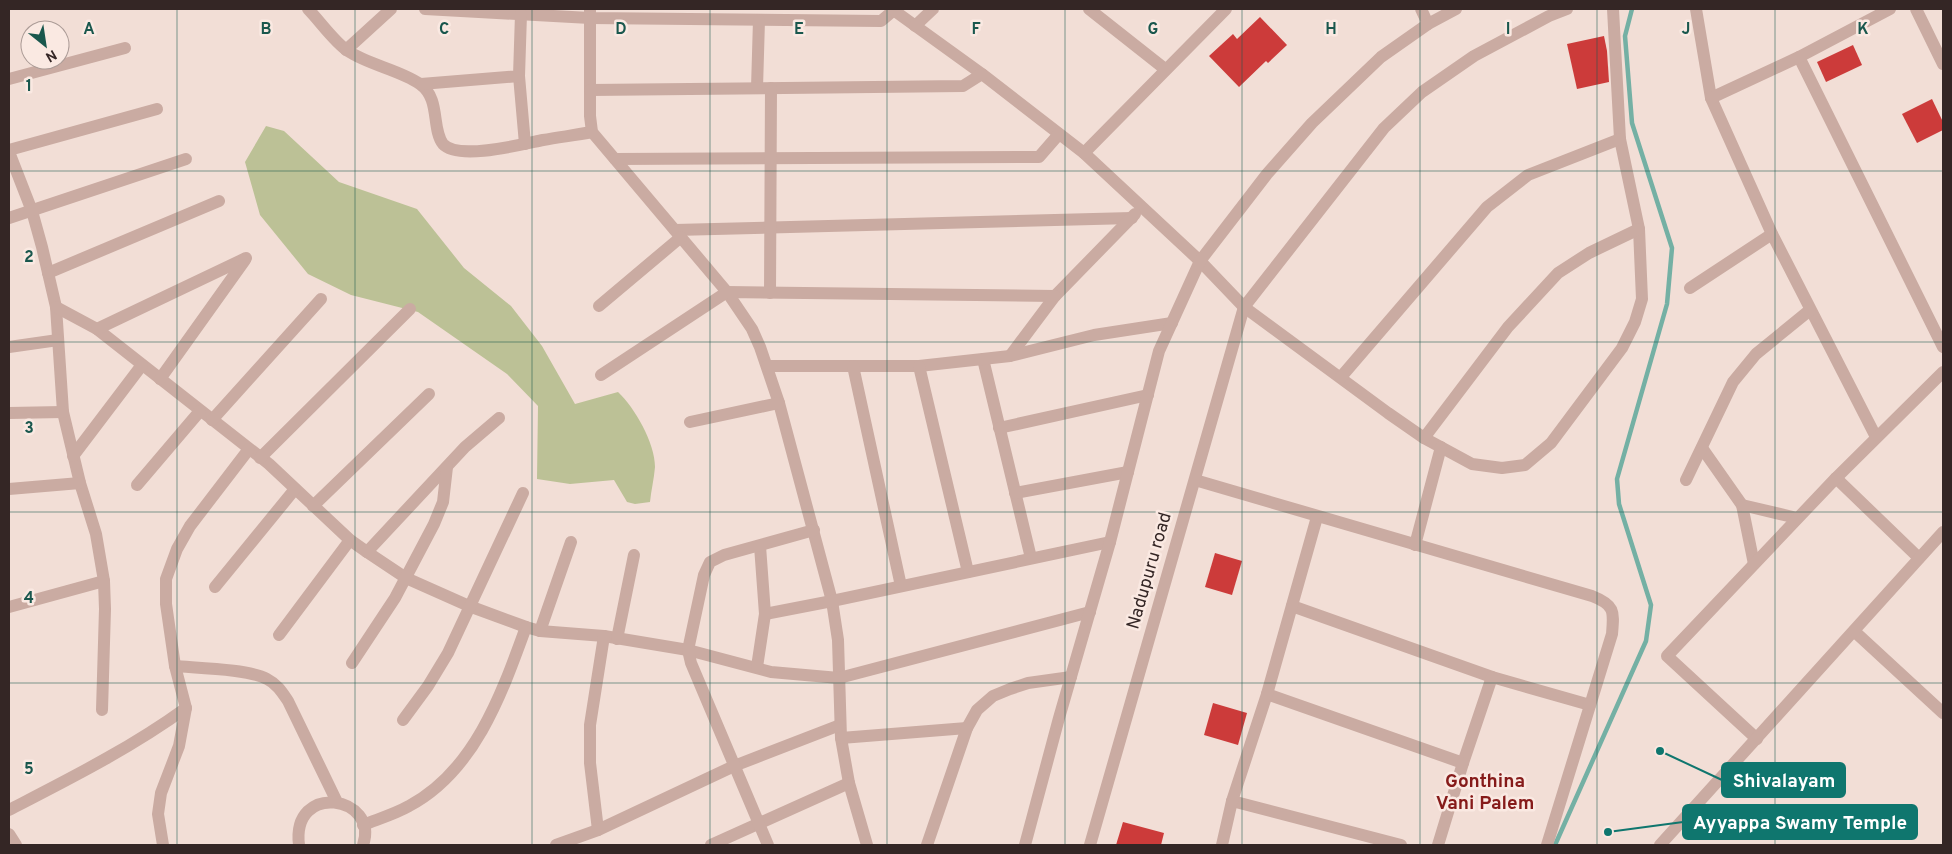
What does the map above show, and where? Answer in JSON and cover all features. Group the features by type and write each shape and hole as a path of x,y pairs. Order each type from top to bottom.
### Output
{"street":[{"path":"308,9 346,50 421,84 519,76"},
{"path":"346,50 391,9"},
{"path":"425,9 521,14 590,13 759,20 881,21 893,9 982,74 1084,153 1200,261 1244,307 1424,438 1472,464 1502,468 1525,465 1550,443 1622,348 1635,322 1642,299 1639,229 1620,139 1613,9"},
{"path":"915,26 933,9"},
{"path":"1089,9 1165,69"},
{"path":"1084,153 1226,9"},
{"path":"1421,9 1428,24"},
{"path":"1025,845 1110,542 1159,351 1200,261 1267,174 1312,123 1381,57 1428,24 1456,9"},
{"path":"1244,307 1384,128 1422,92 1474,56 1549,16 1567,9"},
{"path":"1696,9 1711,98 1772,234 1876,437"},
{"path":"1711,98 1800,57 1890,9"},
{"path":"1916,9 1943,64"},
{"path":"590,13 590,116 592,132 727,292 752,329 767,366 779,403 832,601 838,640 841,738 849,783 866,845"},
{"path":"521,14 519,76 525,144"},
{"path":"757,88 759,20"},
{"path":"9,80 125,48"},
{"path":"1800,57 1943,347"},
{"path":"590,90 963,86 982,74"},
{"path":"421,84 429,94 435,110 440,137 444,144 452,150 488,150 592,132"},
{"path":"770,293 771,88"},
{"path":"102,710 104,581 96,534 80,483 63,412 56,307 32,211 9,151 157,109"},
{"path":"616,159 1039,157 1059,134"},
{"path":"1340,377 1487,207 1528,175 1620,139"},
{"path":"9,218 186,159"},
{"path":"48,273 219,201"},
{"path":"1010,356 1055,296 1142,207"},
{"path":"599,306 678,234 771,228 1132,218"},
{"path":"1424,438 1508,327 1558,274 1589,252 1639,229"},
{"path":"1690,288 1772,234"},
{"path":"97,329 246,258 160,379"},
{"path":"601,375 727,292 1055,296"},
{"path":"212,420 321,299"},
{"path":"56,307 97,329 260,458 350,540 367,552 406,578 469,606 526,627 540,631 611,638 688,650 771,672 839,678 1090,612"},
{"name":"Nadupuru road","path":"1090,845 1244,307"},
{"path":"260,458 410,309"},
{"path":"1686,480 1733,382 1756,354 1810,310"},
{"path":"767,366 919,366 1010,356 1094,335 1172,323"},
{"path":"9,347 58,340"},
{"path":"983,359 1031,558"},
{"path":"73,456 142,365"},
{"path":"853,366 901,586"},
{"path":"919,366 968,572"},
{"path":"1757,740 1666,656 1836,478 1943,372"},
{"path":"313,506 429,394"},
{"path":"1000,428 1148,395"},
{"path":"690,422 779,403"},
{"path":"137,484 200,411"},
{"path":"9,413 63,412"},
{"path":"367,552 465,447 499,418"},
{"path":"1415,545 1441,447"},
{"path":"1702,448 1742,505 1754,564"},
{"path":"162,845 158,814 161,792 179,746 186,708 175,666 166,604 166,580 177,549 190,526 249,449"},
{"path":"352,663 395,598 444,502 447,467"},
{"path":"1015,493 1128,472"},
{"path":"1836,478 1919,558"},
{"path":"1194,480 1592,596 1611,606 1614,615 1612,634 1547,845"},
{"path":"9,489 80,483"},
{"path":"215,587 295,489"},
{"path":"403,720 428,686 448,653 522,493"},
{"path":"1742,505 1798,518"},
{"path":"1222,845 1232,801 1267,694 1317,517"},
{"path":"768,845 688,650 704,575 710,562 724,555 814,530"},
{"path":"1660,845 1757,740 1943,532"},
{"path":"279,635 350,540"},
{"path":"540,631 571,542"},
{"path":"765,614 1110,542"},
{"path":"757,667 765,614 760,546"},
{"path":"598,830 590,763 590,725 634,555"},
{"path":"9,607 104,581"},
{"path":"1292,606 1492,677 1590,706"},
{"path":"363,825 410,806 448,776 468,754 486,724 526,627"},
{"path":"1854,631 1943,713"},
{"path":"175,666 252,674 266,678 278,687 288,701 337,802"},
{"path":"927,845 967,728 978,710 993,696 1028,683 1071,677"},
{"path":"1438,845 1492,677"},
{"path":"1267,694 1463,763"},
{"path":"9,810 90,768 163,725 186,708"},
{"path":"556,845 598,830 734,766 840,725"},
{"path":"841,738 967,728"},
{"path":"711,845 849,783"},
{"path":"1232,801 1401,845"},
{"path":"299,845 297,834 300,823 306,813 315,806 326,802 337,802 355,811 365,832 363,845"},
{"path":"9,834 16,845"}],"green space":[{"path":"266,126 284,131 339,182 417,209 464,268 511,306 542,346 575,404 618,392 637,416 652,447 655,467 650,502 635,504 627,502 614,480 570,484 537,479 538,406 507,374 418,312 351,295 308,274 260,215 245,162"}],"building":[{"path":"1260,17 1287,45 1268,63 1266,61 1239,87 1209,56 1233,34 1237,39"},
{"path":"1604,36 1609,82 1577,89 1567,44"},
{"path":"1853,45 1862,65 1826,82 1817,62"},
{"path":"1932,99 1943,122 1943,130 1917,143 1902,114"},
{"path":"1215,553 1242,561 1232,595 1205,587"},
{"path":"1213,703 1247,713 1238,745 1204,735"},
{"path":"1123,822 1164,833 1161,845 1116,845"}],"waterway":[{"path":"1555,845 1646,641 1651,605 1619,504 1617,479 1667,304 1672,248 1632,123 1625,36 1632,9"}],"place":[{"name":"Shivalayam","path":"1660,751"},
{"name":"Ayyappa Swamy Temple","path":"1608,832"}],"district":[{"name":"Gonthina Vani Palem","path":"1485,793"}]}
